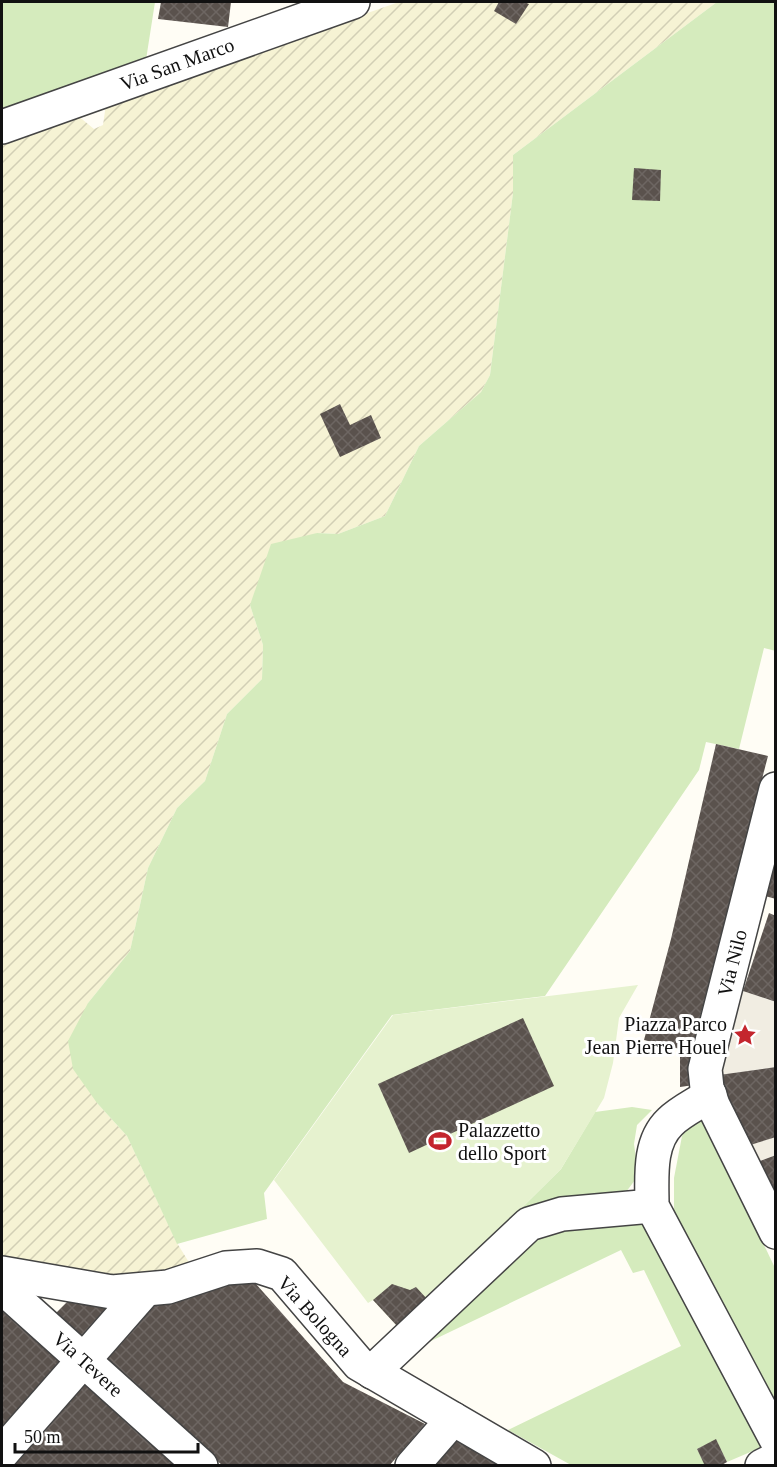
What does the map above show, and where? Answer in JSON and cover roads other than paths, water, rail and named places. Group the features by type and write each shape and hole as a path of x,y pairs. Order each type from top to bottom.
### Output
{"street":[{"name":"Via San Marco","path":"2,127 353,2"},
{"name":"Via Nilo","path":"776,789 705,1069 710,1095 776,1232"},
{"path":"710,1095 670,1122 656,1144 652,1168 652,1206 776,1439"},
{"path":"372,1372 529,1224 562,1214 652,1206"},
{"name":"Via Bologna","path":"2,1273 112,1292 168,1287 226,1268 257,1266 282,1274 358,1364 534,1466"},
{"name":"Via Tevere","path":"2,1287 201,1466"},
{"path":"2,1453 145,1290"},
{"path":"412,1466 453,1419"},
{"path":"762,1466 776,1459"}],"place":[{"name":"Piazza Parco Jean Pierre Houel","path":"745,1035"},
{"name":"Palazzetto dello Sport","path":"440,1141"}]}
